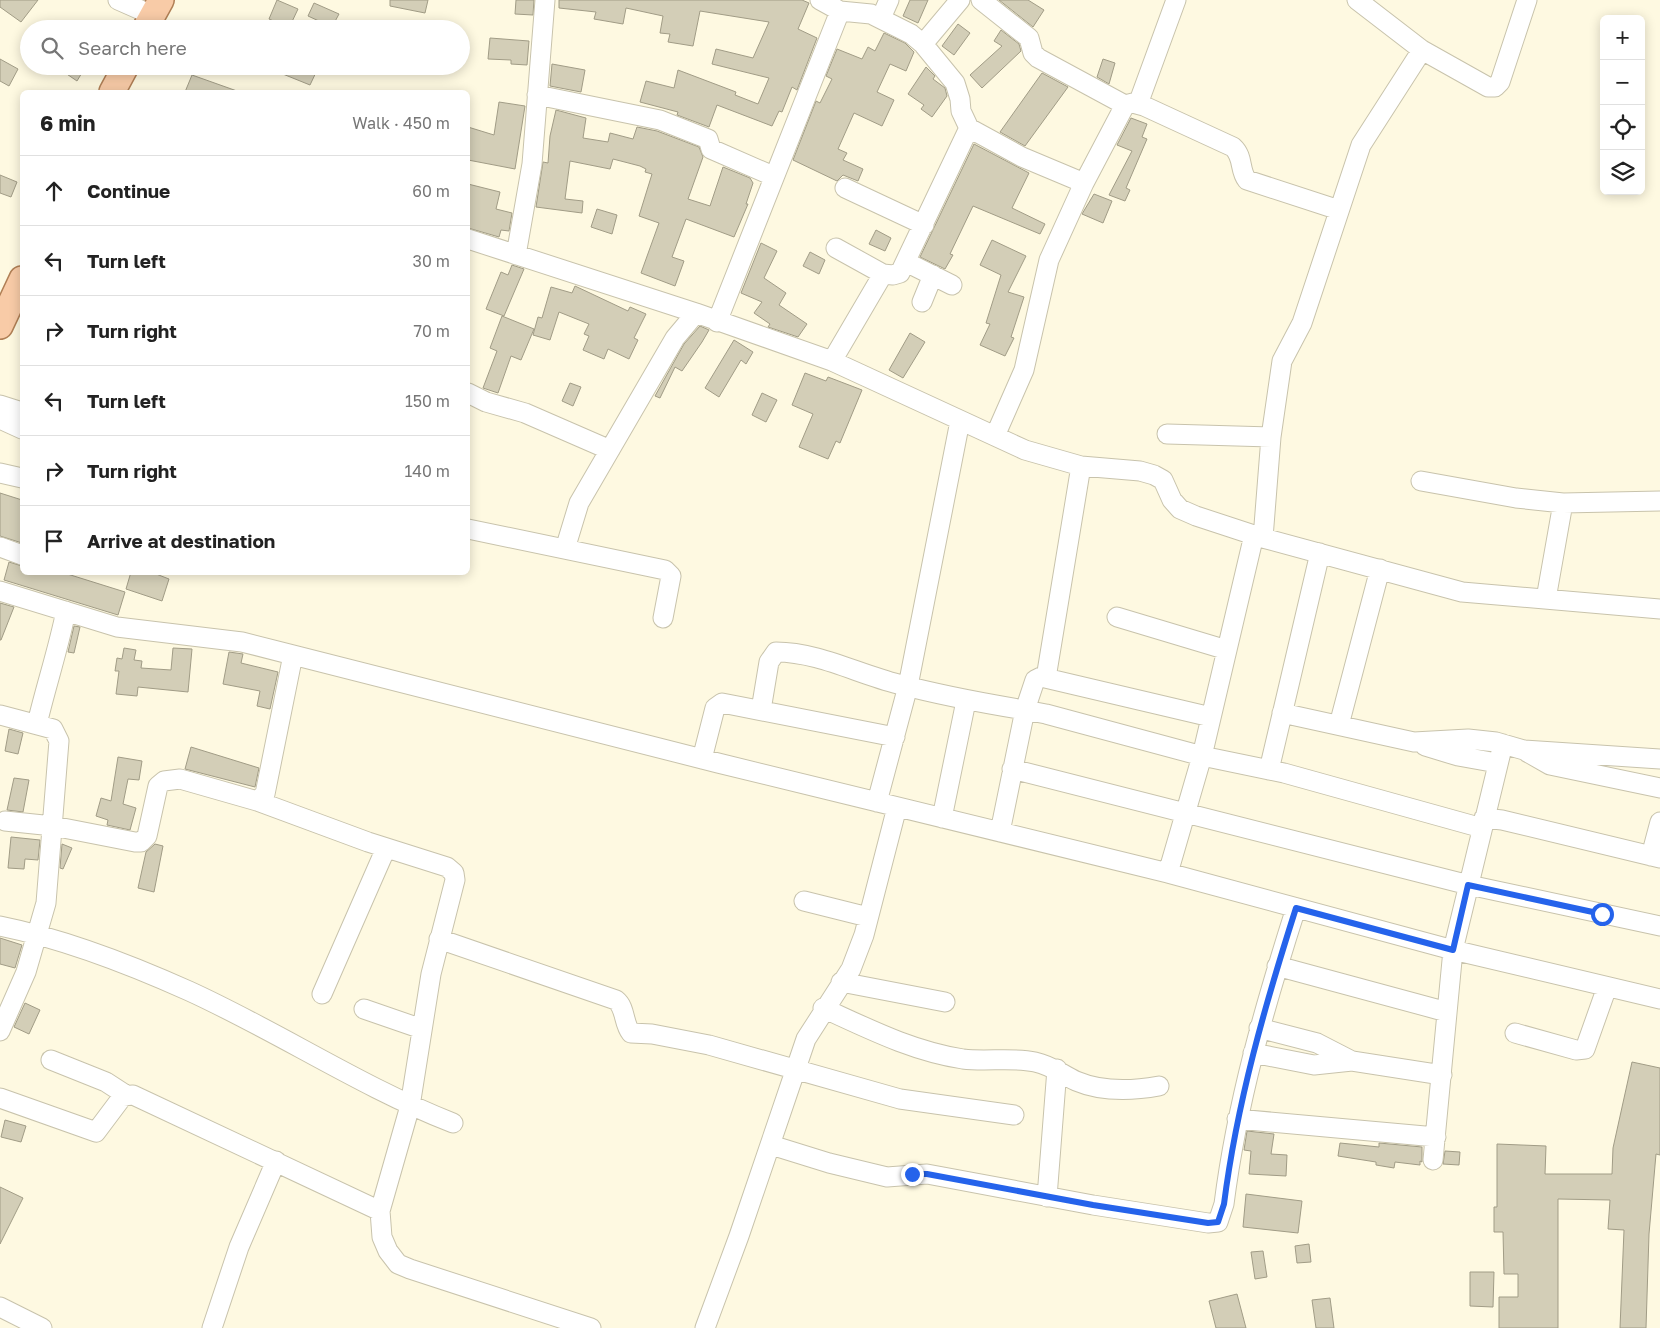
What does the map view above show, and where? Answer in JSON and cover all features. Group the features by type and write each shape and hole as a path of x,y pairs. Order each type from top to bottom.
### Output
{"main road":[{"path":"113,90 121,75"},
{"path":"0,326 20,283"}],"street":[{"path":"118,0 153,14"},
{"path":"516,255 532,164 545,0"},
{"path":"820,0 840,11 871,14 881,18 923,44 955,82 961,111 969,128 1022,157 1084,183"},
{"path":"881,18 889,0"},
{"path":"923,44 960,0"},
{"path":"981,0 1029,38 1033,53 1038,58 1131,104 1233,147 1239,153 1244,176 1247,180 1339,210"},
{"path":"995,436 1024,370 1049,260 1084,183 1131,104 1176,0"},
{"path":"1357,0 1422,50 1488,87 1495,87 1500,82 1527,0"},
{"path":"717,322 840,11"},
{"path":"1168,872 1202,756 1227,650 1258,537 1282,361 1302,323 1360,145 1422,50"},
{"path":"537,95 660,120 708,139 711,149 774,176"},
{"path":"836,248 883,274 892,275 900,273 969,128"},
{"path":"845,188 924,225"},
{"path":"470,240 832,361 1026,450 1081,466 1133,470 1154,475 1163,480 1172,500 1180,509 1258,537 1380,568 1462,592 1660,609"},
{"path":"906,262 952,285"},
{"path":"832,361 883,274"},
{"path":"922,302 934,276"},
{"path":"565,549 579,503 675,338 696,314"},
{"path":"470,394 486,402 525,413 610,450"},
{"path":"0,405 20,411"},
{"path":"0,419 20,428"},
{"path":"877,802 908,686 960,421"},
{"path":"1167,434 1271,437"},
{"path":"1046,678 1081,466"},
{"path":"0,473 20,478"},
{"path":"1421,482 1516,498 1563,503 1660,501"},
{"path":"1546,599 1563,503"},
{"path":"470,529 670,572 671,576 663,618"},
{"path":"0,547 20,554"},
{"path":"1269,770 1320,553"},
{"path":"1339,725 1380,568"},
{"path":"0,591 117,627 242,642 702,759 1168,872 1453,950 1660,999"},
{"path":"37,724 52,667 58,654 66,611"},
{"path":"1117,617 1227,650"},
{"path":"761,710 769,662 776,652 809,656 908,686 966,701 1026,710 1202,756 1269,770 1483,823 1502,820 1656,857 1660,822"},
{"path":"257,801 265,794 293,655"},
{"path":"1000,832 1026,710 1035,680 1039,677 1211,717"},
{"path":"942,818 966,701"},
{"path":"702,759 715,708 718,704 722,703 895,737"},
{"path":"1282,713 1414,742 1458,756 1497,764"},
{"path":"0,715 53,729 59,741 46,903 22,982 0,1031"},
{"path":"1414,742 1468,739 1503,744 1524,750 1660,759"},
{"path":"1434,1160 1453,950 1503,744"},
{"path":"1524,750 1550,765 1660,788"},
{"path":"1012,769 1468,885 1660,926"},
{"path":"5,821 53,826 141,842 147,836 158,786 164,781 180,779 257,801 386,848 447,867 454,873 455,880 439,939 410,1106 380,1211 382,1237 388,1251 398,1264 591,1328"},
{"path":"705,1328 806,1039 823,1008 851,969 868,917 897,807"},
{"path":"322,994 386,848"},
{"path":"804,901 868,917"},
{"path":"770,1145 829,1163 887,1177 927,1174 1047,1197 1208,1223 1218,1222 1222,1210 1252,1053 1296,908"},
{"path":"0,926 38,934 189,991 410,1106 453,1123"},
{"path":"439,939 616,1000 623,1008 626,1027 632,1033 652,1034 709,1046 900,1099 1014,1115"},
{"path":"1277,966 1447,1012"},
{"path":"841,982 945,1002"},
{"path":"1515,1033 1576,1050 1585,1049 1607,986"},
{"path":"823,1008 887,1039 928,1052 963,1059 1033,1062 1057,1069 1074,1080 1089,1086 1123,1090 1159,1086"},
{"path":"364,1010 422,1030"},
{"path":"1259,1028 1317,1042 1352,1061"},
{"path":"1252,1053 1314,1065 1352,1061 1442,1075"},
{"path":"51,1060 106,1082 126,1095 133,1095 380,1211"},
{"path":"1047,1197 1057,1069"},
{"path":"0,1098 96,1132 123,1096 126,1095"},
{"path":"1238,1119 1436,1137"},
{"path":"212,1328 239,1247 276,1161"},
{"path":"0,1307 42,1328"}],"building":[{"path":"0,0 38,0 20,21 0,7"},
{"path":"277,0 298,9 293,20 269,19"},
{"path":"390,0 428,0 425,13 390,6"},
{"path":"516,0 534,0 533,15 515,14"},
{"path":"559,0 802,0 809,3 798,29 817,38 797,90 792,87 782,112 779,111 772,126 717,105 709,127 677,115 678,112 640,102 646,81 674,88 678,70 736,92 735,95 758,104 769,78 712,64 716,49 753,58 769,22 700,11 693,46 668,42 670,34 660,33 663,16 626,8 623,24 594,19 596,12 559,8"},
{"path":"910,0 928,0 918,23 903,16"},
{"path":"999,0 1028,0 1044,10 1033,27"},
{"path":"314,3 339,14 336,20 317,20 308,16"},
{"path":"958,24 970,33 954,55 942,46"},
{"path":"1001,30 1019,44 1021,51 982,88 970,75 1002,46 994,41"},
{"path":"884,33 905,43 914,52 906,71 890,64 877,92 894,100 882,126 854,113 838,149 847,153 843,160 863,169 858,181 843,175 837,181 793,160 816,101 820,103 832,79 826,76 837,49 862,59 868,47 875,51"},
{"path":"490,38 529,41 527,65 511,64 511,60 488,59"},
{"path":"0,59 18,69 9,86 0,81"},
{"path":"1103,59 1115,63 1109,84 1097,77"},
{"path":"552,64 585,70 581,92 550,86"},
{"path":"926,67 935,76 933,79 945,88 947,96 932,117 921,109 924,105 908,94"},
{"path":"1042,73 1068,87 1025,146 1000,132"},
{"path":"68,75 81,75 77,81"},
{"path":"192,75 234,90 186,90"},
{"path":"285,75 315,75 310,85"},
{"path":"499,102 525,106 515,169 470,160 470,128 494,135"},
{"path":"556,110 586,118 583,138 608,142 610,133 633,139 637,127 657,131 699,147 703,157 688,199 710,206 723,167 750,178 753,183 746,204 748,204 734,237 686,219 672,257 684,261 675,286 641,273 659,223 639,216 652,174 645,172 646,169 640,166 613,159 610,169 570,161 565,199 583,201 582,213 536,207 543,162 548,163 550,136"},
{"path":"1131,118 1147,124 1142,137 1147,139 1126,188 1130,190 1125,201 1109,195 1132,151 1117,145"},
{"path":"974,144 1029,173 1012,208 1045,224 1040,234 973,206 950,254 953,255 945,269 920,257"},
{"path":"0,175 17,182 11,197 0,193"},
{"path":"470,184 500,192 496,209 512,213 509,231 501,230 499,237 470,229"},
{"path":"1094,194 1112,201 1103,223 1082,214"},
{"path":"597,209 617,215 612,234 591,227"},
{"path":"876,230 891,238 885,251 869,244"},
{"path":"992,240 1026,256 1008,292 1024,297 1011,337 1014,338 1005,356 980,345 990,324 986,323 1001,275 980,265"},
{"path":"761,243 777,251 764,278 786,293 779,305 807,324 798,337 768,327 770,324 754,313 762,302 741,293"},
{"path":"810,252 825,260 819,274 803,266"},
{"path":"512,265 524,269 504,316 486,309 501,272 508,275"},
{"path":"575,286 628,311 630,307 646,314 634,338 638,340 629,359 608,349 604,359 583,350 589,336 584,334 589,324 559,312 550,340 533,335 538,317 542,318 551,287 572,293"},
{"path":"502,316 534,329 521,360 511,356 498,393 483,388 497,351 490,348"},
{"path":"700,326 709,330 702,342 682,371 675,367 660,398 655,396 684,344"},
{"path":"910,333 925,342 903,378 889,370"},
{"path":"734,340 753,352 746,364 741,360 719,397 705,388"},
{"path":"805,373 826,381 828,377 862,390 840,443 836,441 828,459 799,447 813,414 792,405"},
{"path":"570,383 581,387 573,406 562,401"},
{"path":"762,393 777,400 766,422 752,415"},
{"path":"0,493 20,499 20,542 0,536"},
{"path":"9,562 20,565 20,575 71,575 125,592 118,615 4,580"},
{"path":"130,575 159,575 169,579 162,601 126,589"},
{"path":"0,603 14,607 1,640 0,640"},
{"path":"74,626 80,627 74,653 68,652"},
{"path":"124,648 136,650 134,660 142,661 141,668 171,670 173,648 192,649 188,692 138,687 137,696 116,694 119,671 115,671 117,658 122,659"},
{"path":"229,652 243,654 241,663 278,672 270,709 257,706 260,691 223,684"},
{"path":"9,729 23,733 18,754 5,751"},
{"path":"191,747 259,768 255,787 185,769"},
{"path":"118,757 142,761 139,780 128,779 123,804 136,808 130,830 107,825 108,820 96,816 101,798 111,801"},
{"path":"14,778 29,780 23,812 7,810"},
{"path":"11,837 40,840 38,860 25,859 24,869 8,868"},
{"path":"62,844 72,848 63,869 60,868"},
{"path":"155,844 163,846 154,892 138,888 146,852"},
{"path":"0,938 22,945 15,968 0,964"},
{"path":"25,1003 40,1010 29,1034 14,1027"},
{"path":"1632,1062 1660,1068 1660,1155 1656,1154 1649,1234 1646,1328 1620,1328 1624,1230 1608,1229 1610,1200 1558,1199 1558,1328 1499,1328 1499,1297 1518,1297 1518,1274 1504,1274 1503,1232 1494,1232 1494,1207 1497,1207 1497,1144 1546,1146 1545,1174 1612,1174 1613,1148"},
{"path":"5,1120 26,1126 21,1142 1,1137"},
{"path":"1247,1131 1274,1134 1271,1154 1287,1155 1286,1176 1249,1174 1251,1151 1244,1150"},
{"path":"1340,1143 1379,1147 1379,1143 1422,1147 1422,1162 1420,1161 1420,1165 1395,1162 1394,1168 1376,1165 1376,1162 1338,1156"},
{"path":"1445,1151 1460,1152 1459,1165 1443,1164"},
{"path":"0,1187 23,1198 0,1244"},
{"path":"1246,1194 1302,1201 1298,1233 1243,1227"},
{"path":"1309,1244 1311,1262 1297,1263 1295,1246"},
{"path":"1263,1251 1267,1277 1255,1279 1251,1252"},
{"path":"1470,1272 1494,1272 1493,1307 1470,1306"},
{"path":"1237,1294 1246,1328 1216,1328 1209,1301"},
{"path":"1330,1298 1334,1328 1316,1328 1312,1300"}],"route":[{"path":"912,1174 927,1174 1093,1205 1208,1223 1218,1222 1224,1204 1243,1089 1267,998 1296,908 1453,950 1468,885 1602,914"}]}
